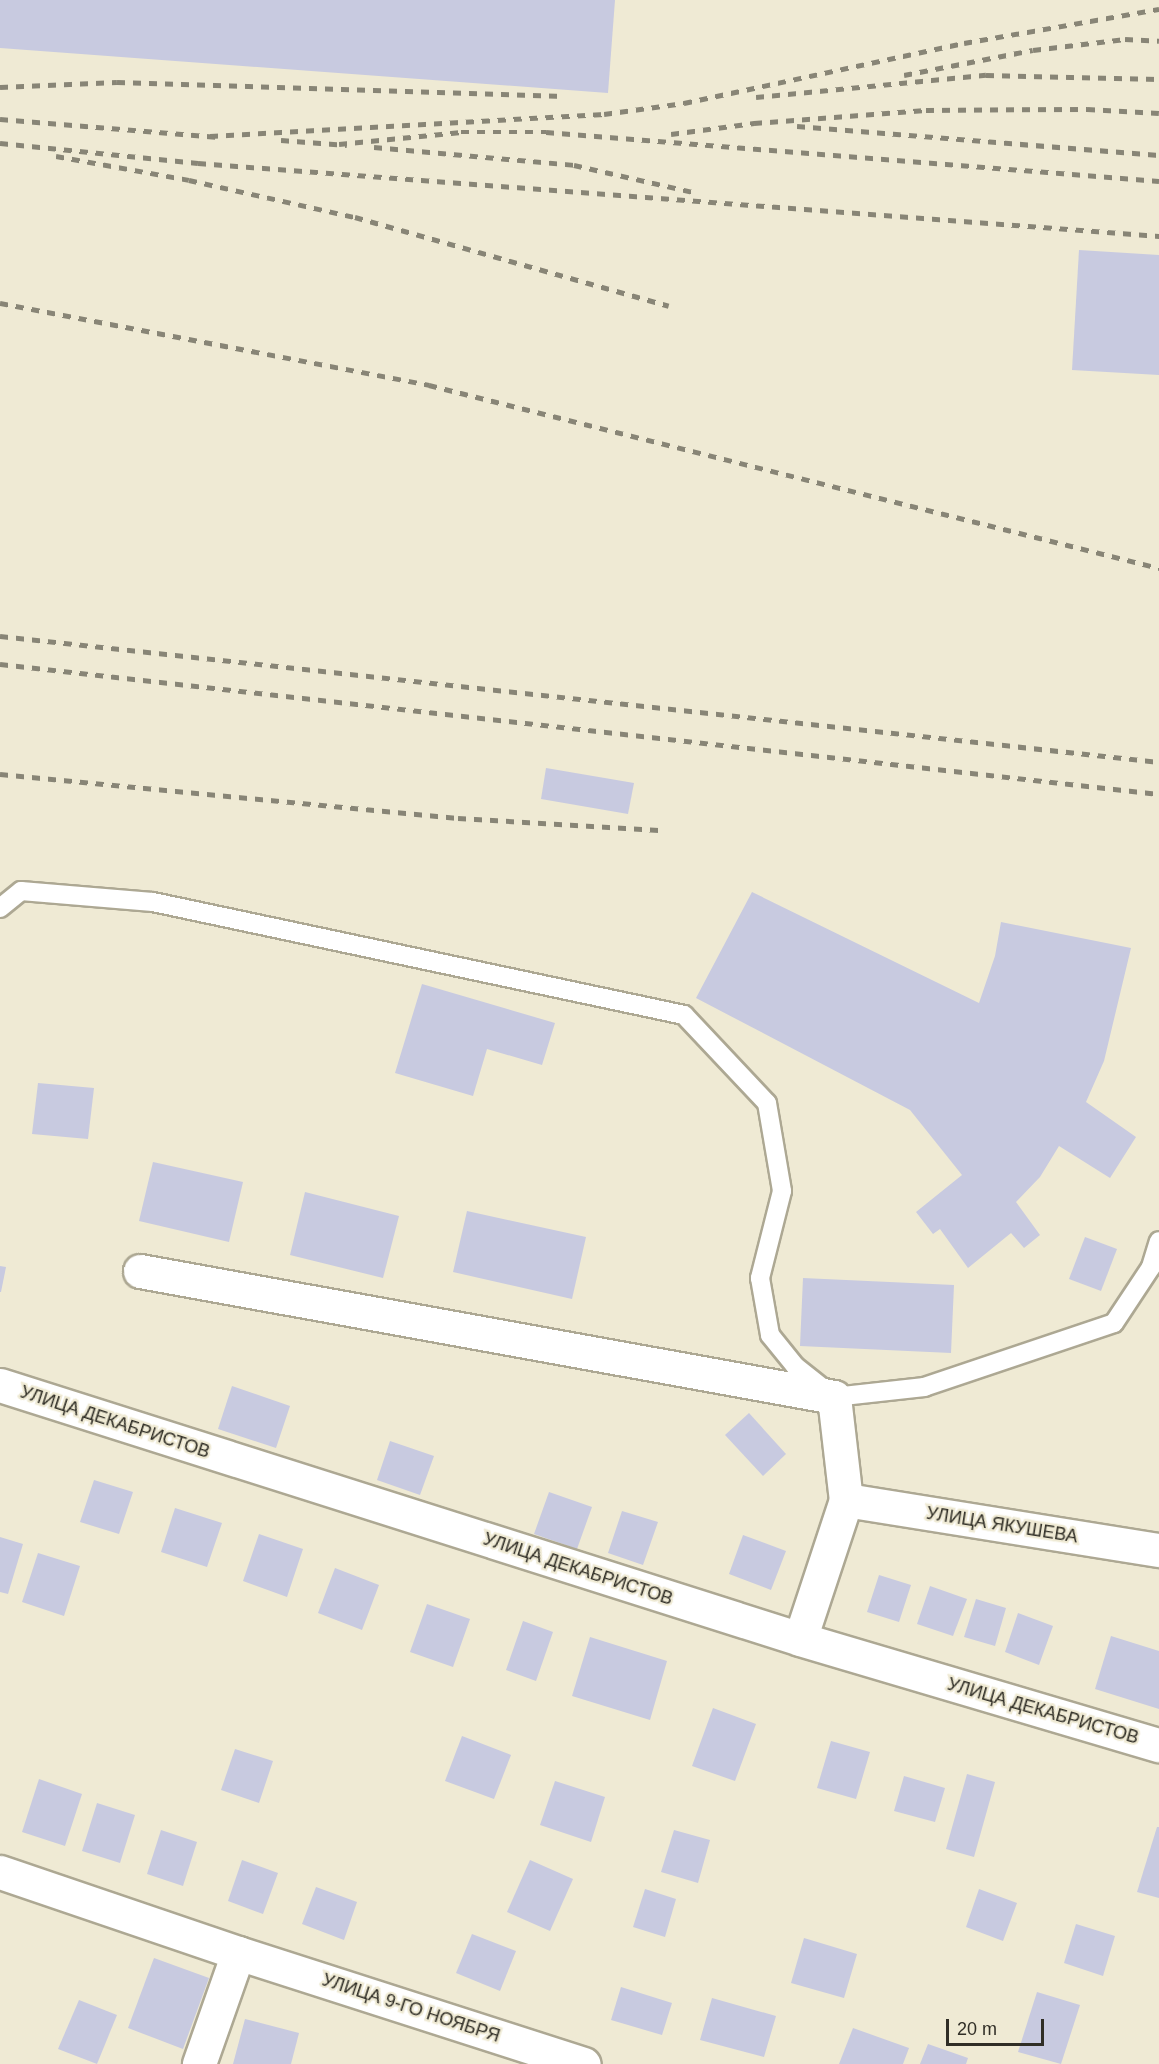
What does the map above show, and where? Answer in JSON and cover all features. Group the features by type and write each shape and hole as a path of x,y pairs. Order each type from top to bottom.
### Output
{"street":[{"path":"140,1271 834,1397 846,1500 800,1639"},
{"name":"УЛИЦА ДЕКАБРИСТОВ","path":"0,1385 800,1639 1159,1745"},
{"name":"УЛИЦА ЯКУШЕВА","path":"846,1500 1159,1550"},
{"name":"УЛИЦА 9-ГО НОЯБРЯ","path":"0,1872 238,1953 584,2064"},
{"path":"199,2064 238,1953"}],"lane":[{"path":"0,908 21,891 153,902 684,1015 767,1102 782,1191 760,1278 770,1335 795,1366 834,1397 924,1387 1114,1323 1150,1267 1159,1240"}],"building":[{"path":"0,0 615,0 608,93 0,48"},
{"path":"1079,250 1159,255 1159,375 1072,370"},
{"path":"546,768 634,783 628,814 541,799"},
{"path":"752,892 979,1003 995,956 1001,922 1131,948 1104,1061 1086,1102 1136,1137 1110,1178 1059,1146 1040,1177 1016,1202 1040,1235 1024,1248 1011,1233 968,1268 940,1229 933,1234 916,1212 962,1175 910,1110 696,998"},
{"path":"422,984 555,1023 542,1065 487,1049 473,1096 395,1073"},
{"path":"38,1083 94,1088 88,1139 32,1134"},
{"path":"153,1162 243,1182 229,1242 139,1221"},
{"path":"305,1192 399,1216 383,1278 290,1255"},
{"path":"467,1211 586,1237 572,1299 453,1272"},
{"path":"1085,1237 1117,1249 1101,1291 1069,1279"},
{"path":"0,1266 6,1267 1,1292 0,1292"},
{"path":"803,1278 954,1285 951,1353 800,1346"},
{"path":"232,1386 290,1406 276,1448 218,1429"},
{"path":"749,1413 786,1454 763,1476 725,1435"},
{"path":"390,1441 434,1456 420,1495 377,1480"},
{"path":"94,1480 133,1492 119,1534 80,1522"},
{"path":"549,1492 592,1507 577,1549 534,1534"},
{"path":"175,1508 222,1523 207,1567 161,1552"},
{"path":"622,1511 658,1522 643,1565 608,1553"},
{"path":"259,1534 303,1549 287,1597 243,1581"},
{"path":"743,1535 786,1551 771,1590 729,1574"},
{"path":"0,1537 23,1544 8,1594 0,1592"},
{"path":"38,1553 80,1566 64,1616 22,1602"},
{"path":"335,1568 379,1585 362,1630 318,1613"},
{"path":"879,1575 911,1585 899,1622 867,1612"},
{"path":"930,1586 967,1599 953,1636 917,1624"},
{"path":"976,1599 1006,1608 995,1646 964,1637"},
{"path":"427,1604 470,1619 453,1667 410,1652"},
{"path":"1018,1613 1053,1626 1039,1665 1005,1652"},
{"path":"523,1621 553,1632 536,1681 506,1670"},
{"path":"1111,1636 1159,1651 1159,1709 1095,1689"},
{"path":"590,1637 667,1661 650,1720 572,1696"},
{"path":"713,1708 756,1724 735,1781 692,1766"},
{"path":"462,1736 511,1755 494,1799 445,1781"},
{"path":"831,1741 870,1752 856,1799 817,1788"},
{"path":"235,1749 273,1761 259,1803 221,1790"},
{"path":"967,1774 995,1782 974,1857 946,1849"},
{"path":"904,1776 945,1788 935,1822 894,1811"},
{"path":"39,1779 82,1794 65,1846 22,1832"},
{"path":"555,1781 605,1797 591,1842 540,1825"},
{"path":"97,1803 135,1815 120,1863 82,1851"},
{"path":"1157,1827 1159,1827 1159,1898 1137,1892"},
{"path":"161,1830 197,1842 183,1886 147,1874"},
{"path":"674,1830 710,1840 698,1883 661,1872"},
{"path":"242,1860 278,1873 263,1914 228,1901"},
{"path":"530,1860 573,1879 550,1931 507,1912"},
{"path":"316,1887 357,1902 344,1940 302,1924"},
{"path":"645,1889 676,1899 665,1937 633,1927"},
{"path":"979,1889 1017,1903 1003,1941 966,1927"},
{"path":"1076,1924 1115,1936 1103,1976 1064,1963"},
{"path":"472,1934 516,1951 500,1991 456,1973"},
{"path":"804,1938 857,1954 844,1998 791,1983"},
{"path":"154,1958 209,1978 183,2049 128,2028"},
{"path":"621,1987 672,2003 662,2035 611,2020"},
{"path":"1037,1992 1080,2005 1061,2064 1018,2052"},
{"path":"712,1998 776,2016 764,2057 700,2040"},
{"path":"79,2000 117,2015 97,2064 58,2049"},
{"path":"245,2019 299,2033 291,2064 233,2064"},
{"path":"853,2028 909,2048 903,2064 839,2064"},
{"path":"928,2044 968,2058 966,2064 920,2064"}],"railway":[{"path":"210,136 604,114 684,103 964,43 1159,9"},
{"path":"904,75 1033,50 1125,39 1159,41"},
{"path":"756,97 986,75 1159,79"},
{"path":"0,87 117,82 564,96"},
{"path":"671,134 754,123 926,110 1087,109 1159,113"},
{"path":"0,119 218,137"},
{"path":"797,126 1159,155"},
{"path":"339,144 461,132 546,132 1159,181"},
{"path":"281,140 347,145"},
{"path":"0,143 198,163 1159,236"},
{"path":"374,147 574,165 697,193"},
{"path":"56,156 189,180 355,217 669,306"},
{"path":"0,303 429,385 1159,568"},
{"path":"0,636 1159,762"},
{"path":"0,664 1159,794"},
{"path":"0,774 458,818 659,830"}]}
